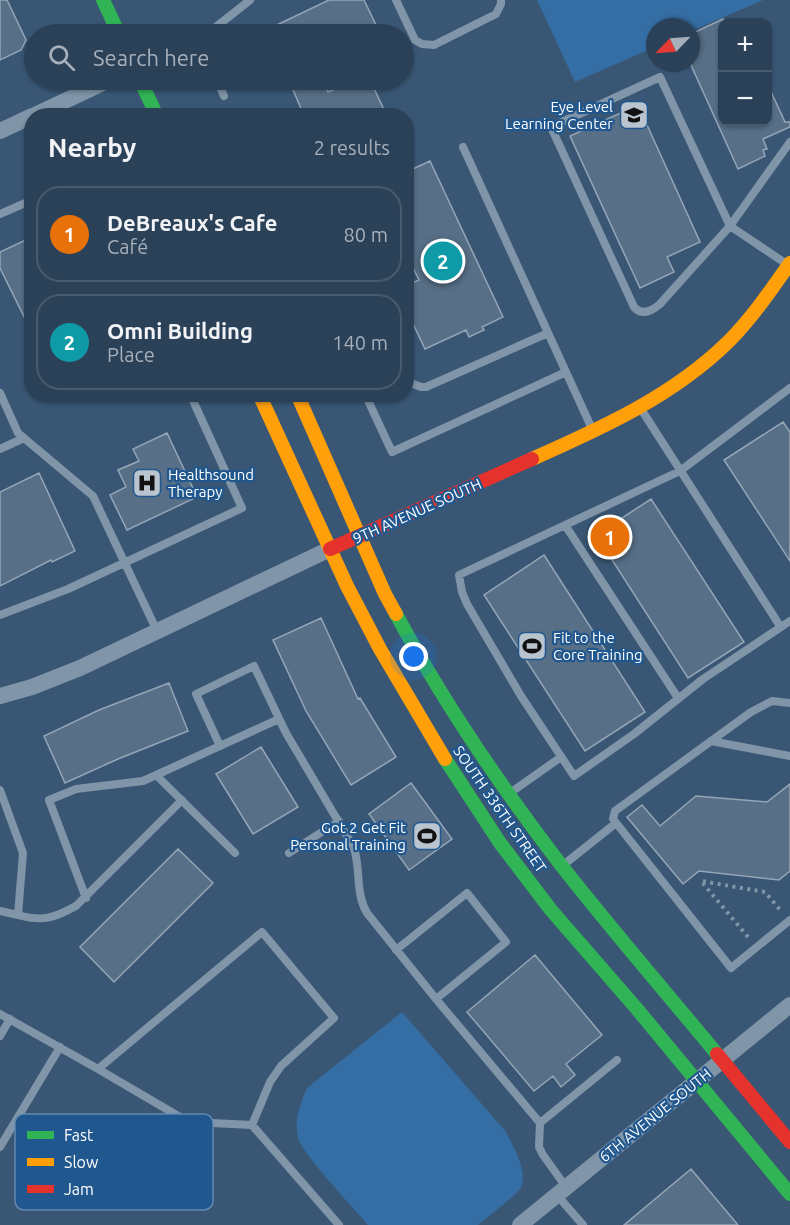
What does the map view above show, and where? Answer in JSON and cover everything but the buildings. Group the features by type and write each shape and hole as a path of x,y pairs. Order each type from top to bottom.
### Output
{"main road":[{"path":"103,0 114,24"},
{"path":"145,90 153,108"},
{"name":"9TH AVENUE SOUTH","path":"330,549 593,432 640,408 689,375 719,351 761,306 789,264"},
{"name":"SOUTH 336TH STREET","path":"263,402 330,549 380,649 454,774 500,843 551,910 637,1009 790,1194"},
{"name":"SOUTH 336TH STREET","path":"301,402 385,594 430,675 510,794 562,866 790,1142"}],"street":[{"path":"49,108 88,90"},
{"path":"0,131 24,120"},
{"name":"9TH AVENUE SOUTH","path":"0,696 56,678 330,549"},
{"name":"6TH AVENUE SOUTH","path":"520,1225 790,1005"}],"lane":[{"path":"220,24 250,0"},
{"path":"396,0 407,24"},
{"path":"414,38 422,44 434,45 496,14 501,0"},
{"path":"789,264 730,226 660,77 551,127 634,307 638,311 646,312 660,304 730,226 790,142"},
{"path":"222,90 225,96"},
{"path":"464,147 593,432"},
{"path":"0,214 24,204"},
{"path":"414,384 426,387 548,333"},
{"path":"368,402 392,452 566,372"},
{"path":"790,388 680,471 459,575 467,604 521,696 574,776 634,734 678,698 790,621"},
{"path":"0,393 18,433 93,496 157,631"},
{"path":"0,615 68,589 242,507 194,402"},
{"path":"640,408 780,626"},
{"path":"0,449 24,438"},
{"path":"565,525 678,698"},
{"path":"220,746 196,694 254,666 279,719 339,821 356,855 362,904 396,950 540,1123 539,1147 561,1191 583,1225"},
{"path":"790,703 772,701 759,707 615,812 613,819 732,968 790,921"},
{"path":"86,898 49,800 76,789 136,783 279,719"},
{"path":"711,741 790,756"},
{"path":"510,794 561,757"},
{"path":"156,775 235,853"},
{"path":"0,790 23,853 18,915"},
{"path":"0,911 33,920 46,919 65,912 86,898 182,800"},
{"path":"290,853 339,821"},
{"path":"562,866 616,823"},
{"path":"396,950 467,893 506,942 436,999"},
{"path":"98,1069 262,932 334,1018 281,1066 270,1082 252,1125"},
{"path":"0,1014 177,1114"},
{"path":"0,1036 10,1019"},
{"path":"20,1114 60,1047"},
{"path":"540,1123 616,1060"},
{"path":"0,1147 15,1122"},
{"path":"213,1123 252,1125 339,1225"}],"path":[{"path":"756,947 701,881 765,892 790,921"}],"shaded area":[{"path":"537,0 763,0 700,27 700,18 646,18 646,51 575,82"},
{"path":"402,1012 506,1132 519,1159 523,1174 521,1187 478,1225 368,1225 319,1169 298,1138 297,1118 307,1088"}],"traffic: fast":[{"path":"103,0 114,24"},
{"path":"145,90 153,108"},
{"path":"396,614 453,711 539,836 599,913 717,1054"},
{"path":"445,759 500,843 551,910 637,1009 790,1194"}],"traffic: slow":[{"path":"532,459 610,423 684,379 737,333 790,263"},
{"path":"263,402 347,586 380,649 445,759"},
{"path":"301,402 385,594 396,614"}],"traffic: jam":[{"path":"330,549 532,459"},
{"path":"717,1054 790,1142"}],"place":[{"name":"Eye Level Learning Center","path":"634,115"},
{"name":"Omni Building","path":"443,261"},
{"name":"Healthsound Therapy","path":"147,483"},
{"name":"DeBreaux's Cafe","path":"610,537"},
{"name":"Fit to the Core Training","path":"532,646"},
{"name":"Got 2 Get Fit Personal Training","path":"427,836"}]}
